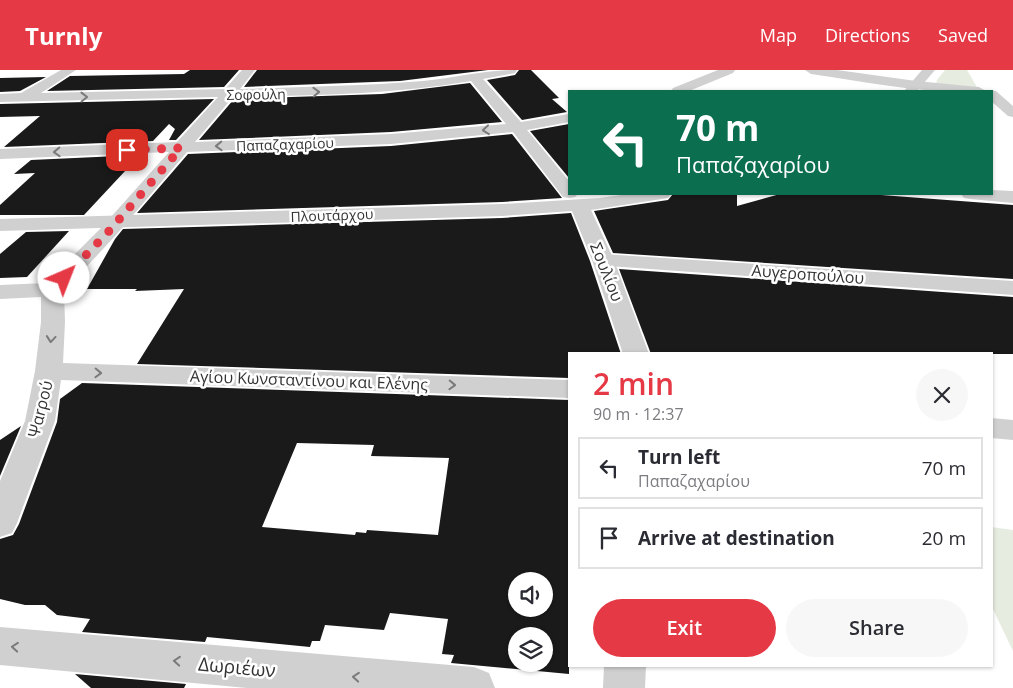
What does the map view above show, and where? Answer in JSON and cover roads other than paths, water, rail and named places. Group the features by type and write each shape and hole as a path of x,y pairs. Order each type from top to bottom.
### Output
{"street":[{"path":"24,98 70,70"},
{"path":"0,292 52,290 116,222 249,70"},
{"name":"Σοφούλη","path":"0,98 358,90 475,78 511,70"},
{"path":"680,90 729,70"},
{"path":"811,70 913,88 957,90"},
{"path":"913,88 929,70"},
{"path":"978,77 988,90"},
{"name":"Σουλίου","path":"475,78 517,127 568,192"},
{"path":"993,93 1013,94"},
{"path":"993,96 1013,113"},
{"name":"Παπαζαχαρίου","path":"0,154 391,139 517,127 568,118"},
{"name":"Πλουτάρχου","path":"0,225 502,210 572,197 632,195"},
{"path":"984,195 1013,197"},
{"name":"Σουλίου","path":"572,197 603,260 635,352"},
{"name":"Αυγεροπούλου","path":"603,260 1013,288"},
{"name":"Ψαrρού","path":"0,523 40,421 49,371 53,322 52,290"},
{"name":"Αγίου Κωνσταντίνου και Ελένης","path":"49,371 568,389"},
{"path":"993,428 1013,430"},
{"name":"Δωριέων","path":"0,646 474,688"},
{"path":"624,688 625,667"}]}
